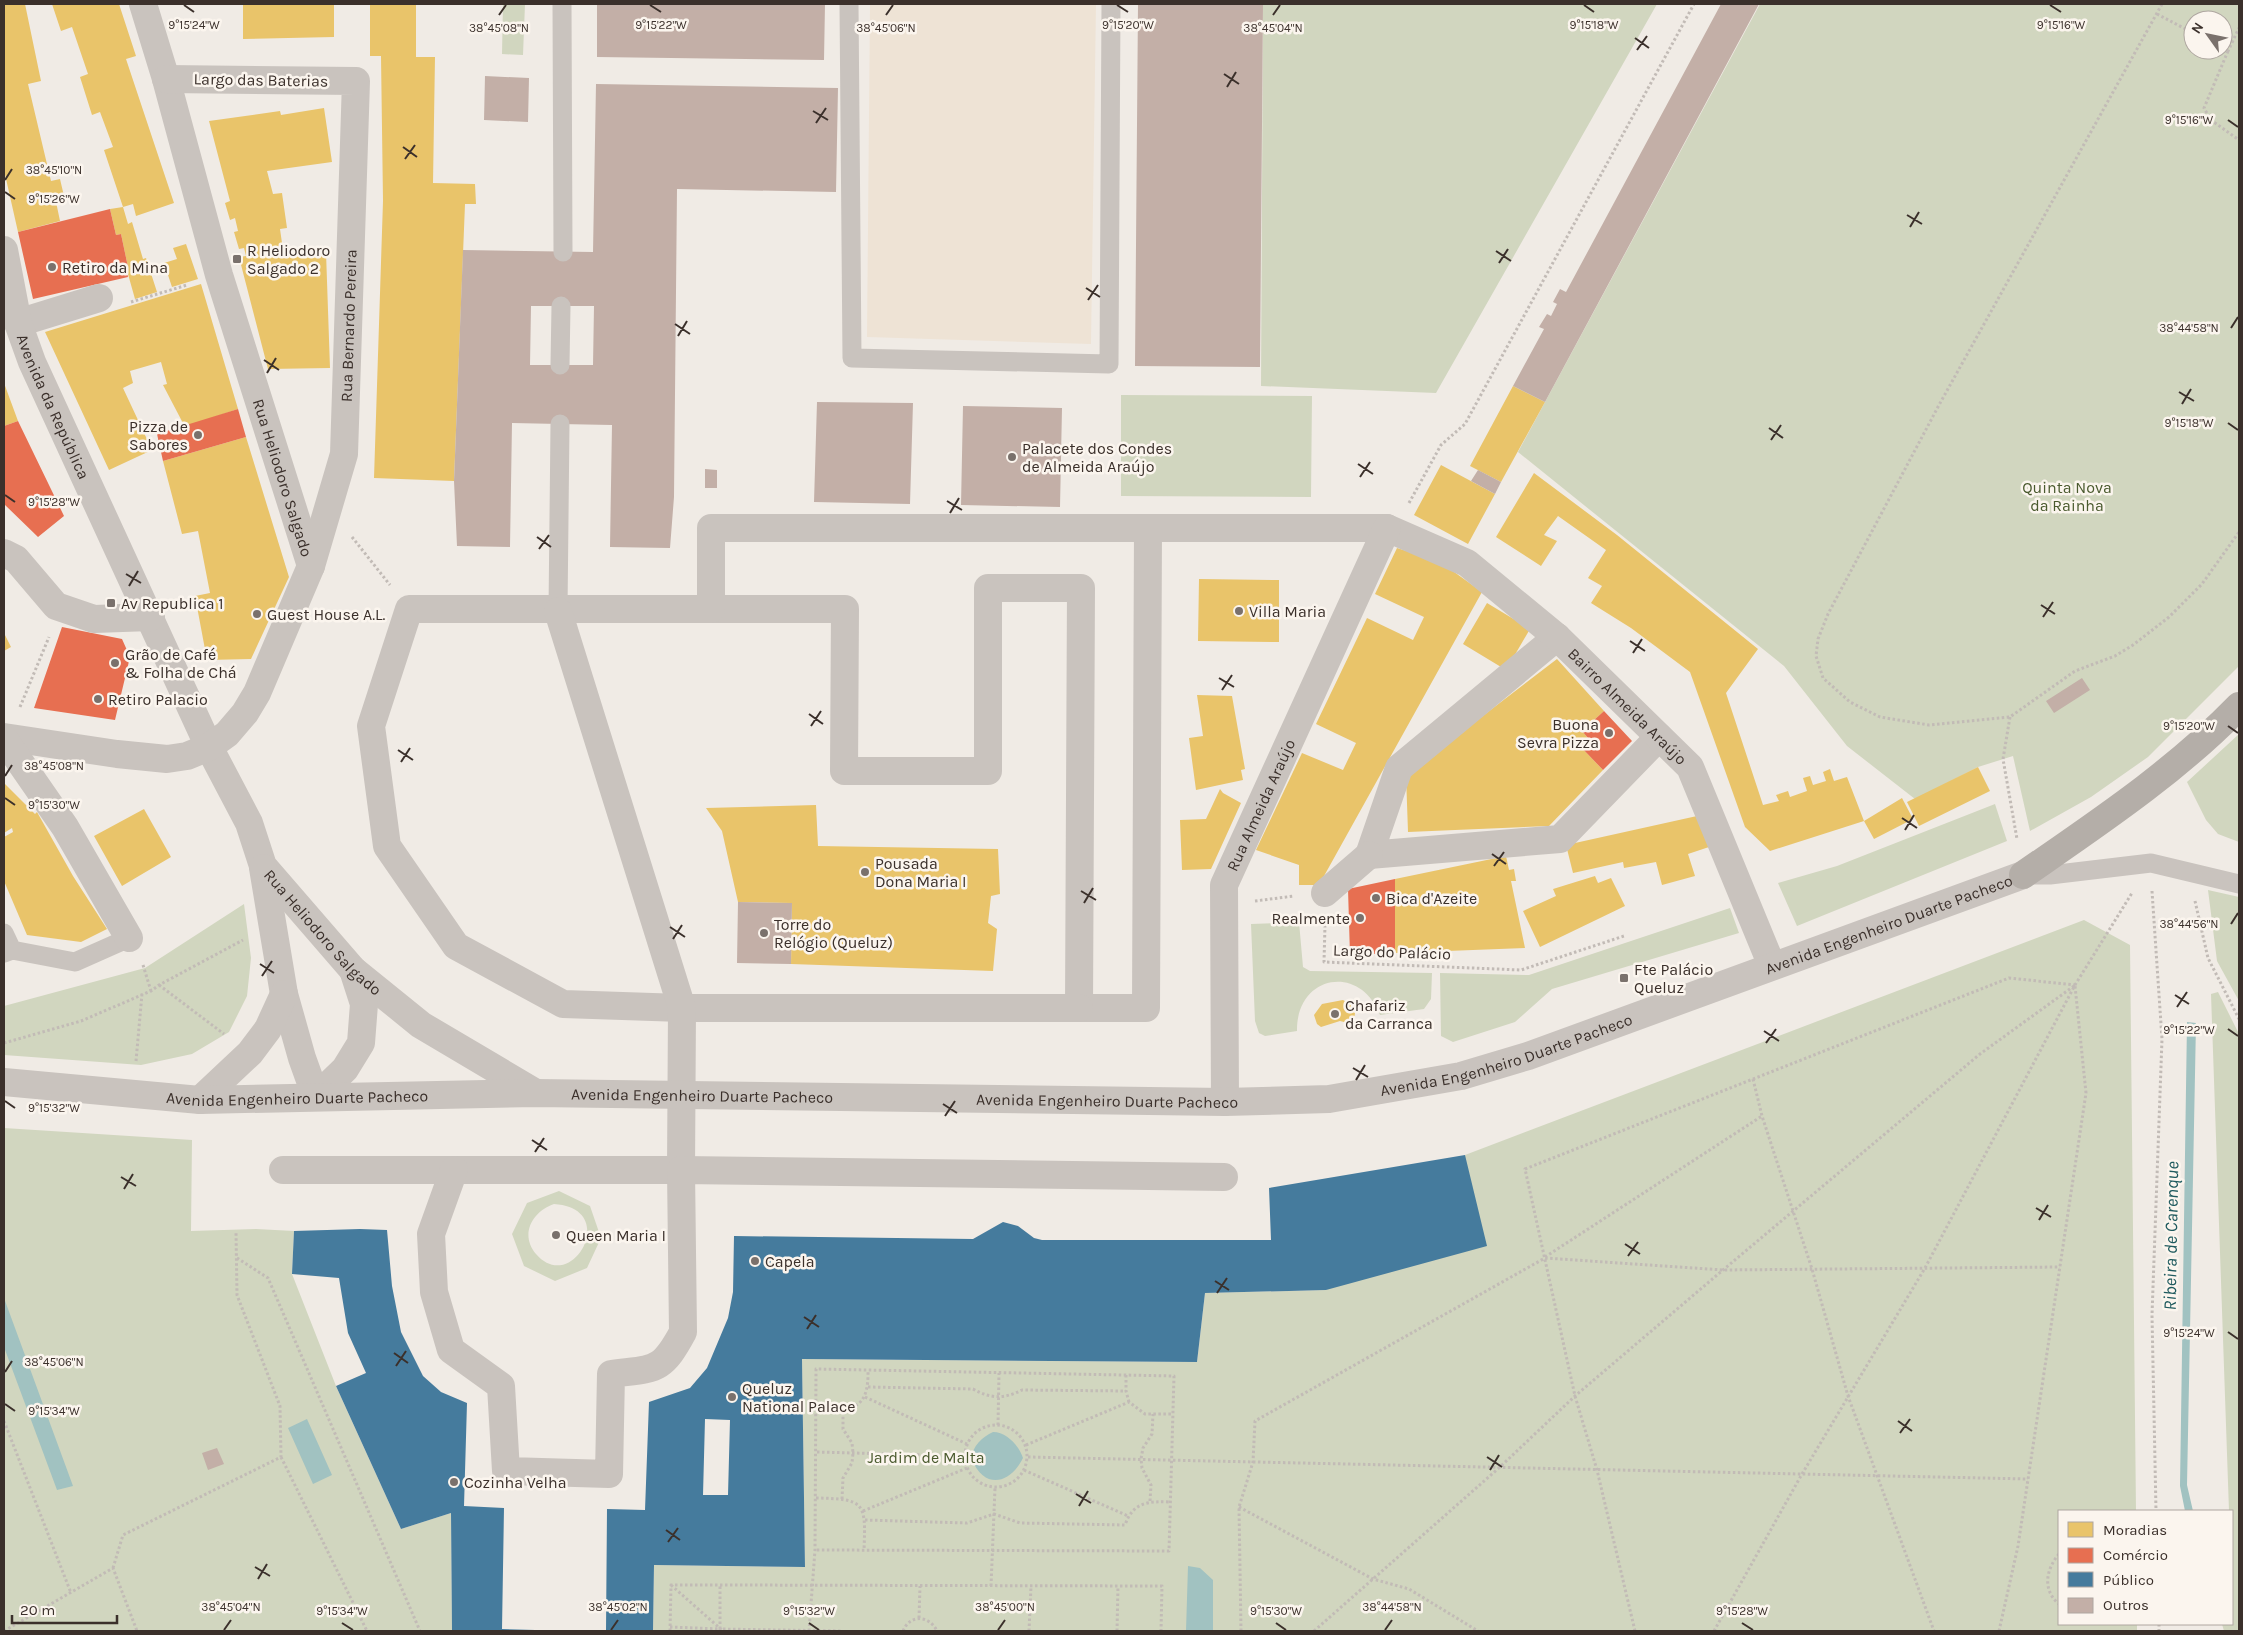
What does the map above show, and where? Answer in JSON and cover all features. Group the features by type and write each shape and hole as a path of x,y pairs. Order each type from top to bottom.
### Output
{"highway":[{"path":"2022,875 2128,802 2221,725 2239,706"}],"street":[{"name":"Rua Heliodoro Salgado","path":"143,4 166,79 219,275 311,566 257,693 245,712 227,734 209,747 249,822 263,866 353,970 421,1025 536,1093"},
{"name":"Largo das Baterias","path":"166,79 356,82"},
{"name":"Rua Bernardo Pereira","path":"311,566 344,454 356,82"},
{"name":"Avenida da República","path":"4,250 18,323 32,362 151,617 168,660 209,747"},
{"path":"18,323 99,298"},
{"path":"711,609 711,528 1148,528 1396,519"},
{"name":"Bairro Almeida Araújo","path":"1396,519 1467,563 1557,637 1690,767 1772,966"},
{"name":"Rua Almeida Araújo","path":"1225,1102 1224,885 1396,519"},
{"path":"1079,1008 1081,588 988,588 988,771 844,771 845,609 558,611 409,609 370,726 387,846 456,946 563,1004 682,1008 1079,1008 1146,1008 1148,528"},
{"path":"4,553 16,559 56,606 94,618 151,617"},
{"path":"454,1170 431,1234 434,1292 451,1350 501,1386 506,1470 609,1474 611,1374 655,1368 672,1354 683,1332 682,1008 558,611"},
{"path":"1325,893 1369,855 1399,768 1557,637"},
{"path":"1369,855 1560,839 1659,737"},
{"path":"4,738 167,759 187,756 209,747"},
{"path":"4,738 66,827 129,938"},
{"path":"263,866 284,994 302,1058 316,1097 344,1069 361,1043 364,1004 353,970"},
{"name":"Avenida Engenheiro Duarte Pacheco","path":"4,1082 200,1100 536,1093 1225,1102 1329,1099 1461,1076 1528,1056 2022,875"},
{"path":"200,1100 250,1053 268,1029 284,994"},
{"path":"283,1170 681,1170 1224,1177"}],"lane":[{"path":"562,4 563,252"},
{"path":"849,4 852,358 1108,364 1111,4"},
{"path":"560,365 561,306"},
{"path":"558,611 560,424"},
{"path":"2022,875 2050,875 2151,863 2239,884"},
{"path":"4,932 8,952 75,962 129,938"}],"path":[{"path":"1396,519 1440,445 1465,424 1694,4"},
{"path":"2162,4 1939,406 1828,614 1818,639 1816,656 1823,678 1850,702 1880,717 1929,725 2010,717 2074,671 2115,656 2133,645 2162,622 2202,584 2239,532"},
{"path":"2157,14 2183,28"},
{"path":"2233,40 2239,28"},
{"path":"2224,60 2204,108 2211,120 2239,140"},
{"path":"130,302 219,275"},
{"path":"346,530 409,609"},
{"path":"18,711 61,607"},
{"path":"2010,717 2004,759 2022,875"},
{"path":"1714,1631 1802,1474 1925,1268 2075,986 2151,863"},
{"path":"2151,863 2162,1039 2156,1151 2152,1315 2156,1510"},
{"path":"2188,872 2208,958 2239,1019"},
{"path":"1225,904 1325,893"},
{"name":"Largo do Palácio","path":"1325,893 1324,962 1521,970 1624,936"},
{"path":"4,1043 81,1021 151,991 159,984 274,924"},
{"path":"145,968 151,991"},
{"path":"1634,1631 1597,1470 1575,1396 1525,1169 2009,978 2075,986"},
{"path":"159,984 230,1038"},
{"path":"1314,1631 1500,1468 1575,1396 1723,1270 1980,1054 2075,986"},
{"path":"1999,1631 2018,1546 2086,1093 2075,986"},
{"path":"133,1094 142,994"},
{"path":"1753,1079 1762,1116 1812,1269 1848,1396 1934,1631"},
{"path":"1241,1631 1239,1507 1253,1462 1255,1422 1545,1258 1762,1116"},
{"path":"236,1231 237,1295 280,1406 281,1457 367,1631"},
{"path":"236,1258 268,1278 420,1631"},
{"path":"1545,1258 1723,1270 2060,1267"},
{"path":"809,1631 815,1550 816,1369 1174,1376 1169,1551 815,1550"},
{"path":"816,1409 843,1411 857,1406 866,1397 868,1370"},
{"path":"998,1425 999,1373"},
{"path":"1126,1375 1126,1391 1129,1402 1144,1414 1173,1414"},
{"path":"868,1387 973,1389 984,1395 998,1398 1022,1390 1126,1391"},
{"path":"866,1397 967,1444"},
{"path":"1026,1446 1129,1402"},
{"path":"842,1499 843,1478 852,1463 853,1453 852,1443 843,1429 843,1411"},
{"path":"1150,1501 1151,1484 1142,1468 1141,1459 1143,1448 1152,1434 1153,1414"},
{"path":"4,1421 71,1593"},
{"path":"998,1425 1009,1428 1019,1435 1026,1446 1028,1457 1024,1470 1018,1479 1007,1486 995,1488 973,1479 967,1468 965,1456 967,1444 980,1430 998,1425"},
{"path":"817,1452 965,1456"},
{"path":"137,1631 113,1568 123,1535 281,1457"},
{"path":"1028,1457 2028,1479"},
{"path":"863,1511 967,1468"},
{"path":"1024,1470 1128,1516"},
{"path":"991,1586 995,1488"},
{"path":"816,1498 853,1501 863,1511 865,1520 864,1550"},
{"path":"865,1520 967,1523 994,1514 1020,1523 1125,1525 1128,1516 1134,1508 1150,1501 1171,1502"},
{"path":"1239,1507 1373,1579 1409,1589 1478,1631"},
{"path":"2058,1555 2053,1561 2047,1580 2050,1592 2058,1603"},
{"path":"4,1631 113,1568"},
{"path":"671,1585 1162,1586 1161,1631"},
{"path":"671,1585 670,1629 841,1631"},
{"path":"671,1585 721,1630"},
{"path":"720,1585 721,1630"},
{"path":"919,1618 920,1586"},
{"path":"1029,1631 1031,1586"},
{"path":"1117,1631 1118,1586"},
{"path":"902,1631 908,1622 919,1618 928,1620 936,1631"}],"green space":[{"path":"503,4 525,4 523,55 502,54"},
{"path":"1263,4 1657,4 1436,393 1261,386"},
{"name":"Quinta Nova da Rainha","path":"1760,4 2239,4 2239,666 2148,757 2091,797 2030,831 2013,756 1978,767 1915,799 1847,746 1784,666 1518,452"},
{"path":"1121,395 1312,396 1311,497 1121,496"},
{"path":"2239,734 2239,842 2218,834 2206,820 2187,782"},
{"path":"1995,804 2007,841 1797,926 1778,883 1837,866"},
{"path":"2208,890 2239,897 2239,1001 2217,961"},
{"path":"244,904 251,958 247,996 229,1032 192,1054 141,1065 4,1055 4,1006 145,968"},
{"path":"1730,908 1739,933 1552,989 1515,1022 1453,1042 1441,1036 1440,973 1529,975"},
{"name":"Jardim de Malta","path":"2084,920 2130,945 2136,1510 2058,1510 2058,1625 2137,1625 2137,1631 653,1631 654,1565 805,1567 802,1359 1197,1362 1205,1293 1326,1290 1465,1155"},
{"path":"1299,922 1303,967 1310,971 1432,973 1431,999 1424,1009 1380,1015 1371,998 1358,988 1345,982 1331,982 1318,988 1307,998 1299,1012 1297,1031 1265,1036 1259,1033 1255,1021 1251,924"},
{"path":"2218,992 2239,1034 2239,1631 2224,1631 2222,1625 2233,1625 2233,1510 2229,1510 2211,994"},
{"path":"4,1128 192,1140 191,1231 256,1229 294,1231 292,1274 336,1386 401,1529 451,1513 452,1631 4,1631"},
{"path":"559,1191 590,1206 601,1238 587,1268 555,1281 524,1266 512,1234 527,1203","holes":["554,1204 574,1209 585,1219 587,1233 584,1246 575,1258 563,1264 550,1264 536,1254 531,1246 529,1239 531,1224 540,1212"]}],"shaded area":[{"path":"870,4 1096,4 1091,344 867,337"}],"water":[{"path":"2187,1022 2196,1023 2187,1485 2193,1510 2185,1510 2180,1486"},
{"path":"4,1298 73,1486 57,1490 4,1347"},
{"path":"307,1419 332,1475 313,1484 288,1428"},
{"path":"993,1432 1003,1434 1012,1440 1023,1458 1011,1474 998,1480 984,1476 977,1470 972,1460 973,1451 978,1443"},
{"path":"1188,1566 1200,1568 1213,1580 1213,1631 1186,1631"}],"building: Moradias":[{"path":"4,4 25,4 41,81 28,84 51,181 60,179 64,196 55,197 60,221 18,232 4,170"},
{"path":"52,4 119,4 136,56 126,59 174,203 136,216 133,204 123,207 104,150 113,147 100,112 92,115 80,77 88,74 72,27 61,31"},
{"path":"243,4 334,4 334,37 243,39"},
{"path":"370,4 416,4 416,57 435,57 433,183 475,184 476,204 465,204 454,481 374,478 383,201 381,56 370,56"},
{"path":"324,108 332,162 267,171 273,194 282,193 287,228 280,229 283,250 326,252 330,368 268,369 239,257 246,256 244,248 239,249 234,232 238,231 235,218 230,220 225,203 230,201 209,121 280,111 281,115"},
{"path":"123,207 128,224 132,222 143,259 146,258 157,292 135,299 126,267 128,267 121,234 116,235 110,209"},
{"path":"186,244 198,279 172,287 164,263 177,259 173,248"},
{"path":"201,284 238,409 185,427 163,385 167,384 161,362 130,371 133,383 123,388 152,450 109,470 45,332"},
{"path":"4,383 18,421 4,426"},
{"path":"1513,386 1545,402 1501,482 1470,466"},
{"path":"246,437 289,577 251,659 207,660 195,596 210,593 198,531 182,534 163,461"},
{"path":"1441,465 1495,494 1468,544 1414,515"},
{"path":"1534,473 1617,535 1758,649 1726,693 1763,805 1779,801 1776,795 1788,791 1790,797 1807,791 1803,778 1810,776 1813,785 1826,781 1823,772 1830,769 1834,781 1847,777 1864,821 1770,851 1745,827 1690,672 1631,628 1591,603 1602,586 1588,578 1606,550 1558,516 1544,535 1557,541 1541,566 1496,537"},
{"path":"1397,548 1451,565 1450,569 1482,592 1319,885 1299,885 1299,865 1256,850 1302,753 1343,770 1356,743 1316,724 1367,618 1413,640 1424,617 1375,594"},
{"name":"Villa Maria","path":"1199,579 1279,580 1279,642 1198,641"},
{"path":"1487,603 1530,629 1506,670 1463,644"},
{"path":"4,633 11,647 4,651"},
{"path":"1557,659 1604,711 1582,731 1588,738 1579,745 1603,770 1549,826 1408,832 1406,775"},
{"path":"1197,695 1232,696 1245,769 1241,770 1243,780 1196,790 1189,738 1203,736"},
{"path":"1978,767 1990,791 1919,826 1907,802"},
{"path":"4,783 35,814 37,812 73,876 107,929 81,942 27,935 4,881 4,837 13,832 12,828 4,833"},
{"path":"1220,789 1223,793 1241,803 1211,869 1182,870 1180,820 1206,819"},
{"path":"1902,798 1913,819 1874,839 1864,821"},
{"name":"Pousada Dona Maria I","path":"816,805 818,846 998,849 1000,894 991,896 988,923 997,929 993,971 791,964 792,903 738,902 722,831 706,808"},
{"path":"144,809 171,857 122,886 94,836"},
{"path":"1697,816 1712,846 1688,854 1695,876 1662,885 1656,862 1624,868 1623,862 1573,873 1566,845"},
{"path":"1506,856 1509,870 1514,869 1516,881 1511,881 1525,948 1395,953 1395,879"},
{"path":"1595,876 1598,883 1611,878 1625,906 1540,947 1523,911 1556,896 1553,889"},
{"name":"Chafariz da Carranca","path":"1343,1000 1356,1008 1354,1019 1348,1023 1340,1021 1321,1027 1317,1024 1314,1015 1322,1004"}],"building: Comércio":[{"path":"110,209 116,235 121,234 128,267 126,267 128,277 33,299 18,232"},
{"path":"238,409 246,437 163,461 157,434"},
{"path":"18,421 64,516 38,537 4,504 4,426"},
{"path":"62,627 122,639 130,657 115,720 34,708"},
{"path":"1604,711 1632,741 1603,770 1579,745 1588,738 1582,731"},
{"path":"1395,879 1395,953 1350,955 1348,889"}],"building: Público":[{"name":"Queluz National Palace","path":"1465,1155 1487,1246 1326,1290 1205,1293 1197,1362 802,1359 805,1567 654,1565 653,1631 606,1631 607,1509 645,1510 649,1402 690,1388 707,1368 728,1318 733,1292 734,1236 973,1239 1003,1222 1018,1226 1034,1238 1042,1240 1271,1240 1269,1188","holes":["705,1419 730,1420 728,1495 703,1495"]},
{"path":"387,1230 392,1286 401,1332 423,1376 441,1392 467,1403 464,1506 504,1508 502,1629 572,1631 452,1631 451,1513 401,1529 336,1386 366,1373 348,1333 339,1278 292,1274 294,1231"}],"building: Outros":[{"path":"597,4 825,4 824,60 597,57"},
{"path":"1138,4 1263,4 1260,367 1135,366"},
{"path":"1721,4 1759,4 1545,402 1513,386 1544,329 1539,327 1547,314 1551,316 1557,304 1553,302 1560,289 1566,292"},
{"path":"485,76 529,78 528,122 484,120"},
{"path":"596,84 838,88 836,192 677,189 674,497 670,548 610,547 612,425 512,423 510,547 457,546 454,481 463,250 593,252","holes":["531,306 594,306 593,365 530,365"]},
{"path":"817,402 913,403 910,504 814,502"},
{"name":"Palacete dos Condes de Almeida Araújo","path":"963,406 1062,408 1060,507 961,505"},
{"path":"705,469 717,470 717,488 705,488"},
{"path":"1478,470 1501,482 1495,494 1471,481"},
{"path":"2082,678 2090,690 2054,713 2046,701"},
{"name":"Torre do Relógio (Queluz)","path":"738,902 792,903 791,964 737,963"},
{"path":"217,1448 224,1464 208,1470 202,1453"}],"place":[{"name":"R Heliodoro Salgado 2","path":"237,259"},
{"name":"Retiro da Mina","path":"52,267"},
{"name":"Pizza de Sabores","path":"198,435"},
{"name":"Palacete dos Condes de Almeida Araújo","path":"1012,457"},
{"name":"Av Republica 1","path":"111,603"},
{"name":"Villa Maria","path":"1239,611"},
{"name":"Guest House A.L.","path":"257,614"},
{"name":"Grão de Café & Folha de Chá","path":"115,663"},
{"name":"Retiro Palacio","path":"98,699"},
{"name":"Buona Sevra Pizza","path":"1609,733"},
{"name":"Pousada Dona Maria I","path":"865,872"},
{"name":"Bica d'Azeite","path":"1376,898"},
{"name":"Realmente","path":"1360,918"},
{"name":"Torre do Relógio (Queluz)","path":"764,933"},
{"name":"Fte Palácio Queluz","path":"1624,978"},
{"name":"Chafariz da Carranca","path":"1335,1014"},
{"name":"Queen Maria I","path":"556,1235"},
{"name":"Capela","path":"755,1261"},
{"name":"Queluz National Palace","path":"732,1397"},
{"name":"Cozinha Velha","path":"454,1482"}],"water label":[{"name":"Ribeira de Carenque","path":"2171,1236"}]}
